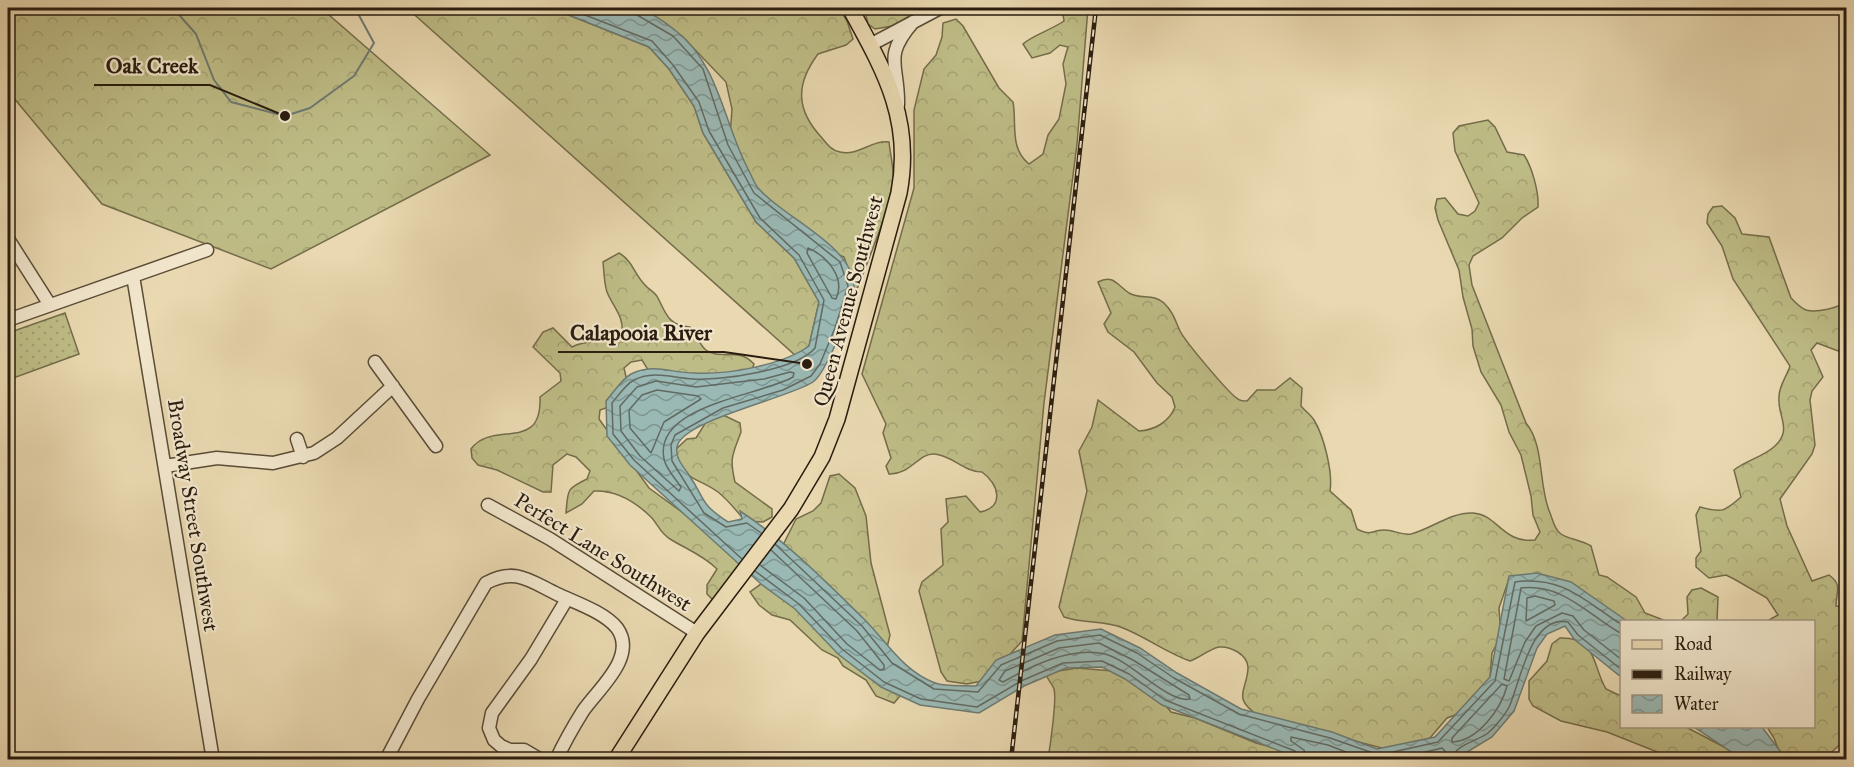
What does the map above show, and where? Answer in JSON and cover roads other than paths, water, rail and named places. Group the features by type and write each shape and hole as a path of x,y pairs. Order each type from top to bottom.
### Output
{"main road":[{"name":"Queen Avenue Southwest","path":"616,759 697,633 805,488 835,425 899,193 903,160 898,109 891,86 850,8"}],"street":[{"path":"870,45 940,8"},
{"path":"898,109 899,88 893,69 894,52 901,36 913,22"},
{"path":"8,239 50,304"},
{"path":"8,320 207,250"},
{"name":"Broadway Street Southwest","path":"133,276 213,759"},
{"path":"375,362 436,446"},
{"path":"165,466 217,458 273,463 303,457 314,453 337,438 393,386"},
{"path":"297,440 303,457"},
{"name":"Perfect Lane Southwest","path":"488,505 550,539 697,633"},
{"path":"386,759 418,699 486,583 505,574 515,575 567,599 608,620 618,629 622,651 615,669 584,709 556,759"},
{"path":"541,759 524,750 510,750 501,746 494,740 489,728 492,713 531,660 567,599"}],"water":[{"path":"630,7 652,14 676,31 702,60 711,77 740,152 757,187 770,200 831,246 851,272 854,287 853,296 832,352 813,382 696,428 683,437 677,447 680,462 712,510 728,522 742,519 740,511 773,535 805,562 849,605 905,664 924,678 944,685 976,686 996,660 1055,635 1101,629 1140,648 1177,673 1241,709 1332,732 1377,749 1435,737 1490,677 1509,576 1537,573 1571,582 1626,620 1620,620 1620,676 1574,639 1565,626 1547,634 1537,648 1514,711 1492,737 1454,760 1300,759 1162,705 1125,679 1102,667 1066,668 1024,686 979,713 920,705 881,687 838,654 795,609 761,584 630,465 607,436 606,401 631,374 647,369 686,373 722,372 785,359 809,346 819,302 794,258 756,222 703,133 694,106 669,69 649,47 551,8"},
{"path":"1696,728 1763,728 1786,759 1742,759"}],"waterway":[{"path":"173,8 196,34 214,80 231,102 285,116 310,108 354,76 374,43 355,8"}],"railway":[{"path":"1011,760 1096,8"}],"place":[{"name":"Oak Creek","path":"285,116"},
{"name":"Calapooia River","path":"807,364"}]}
